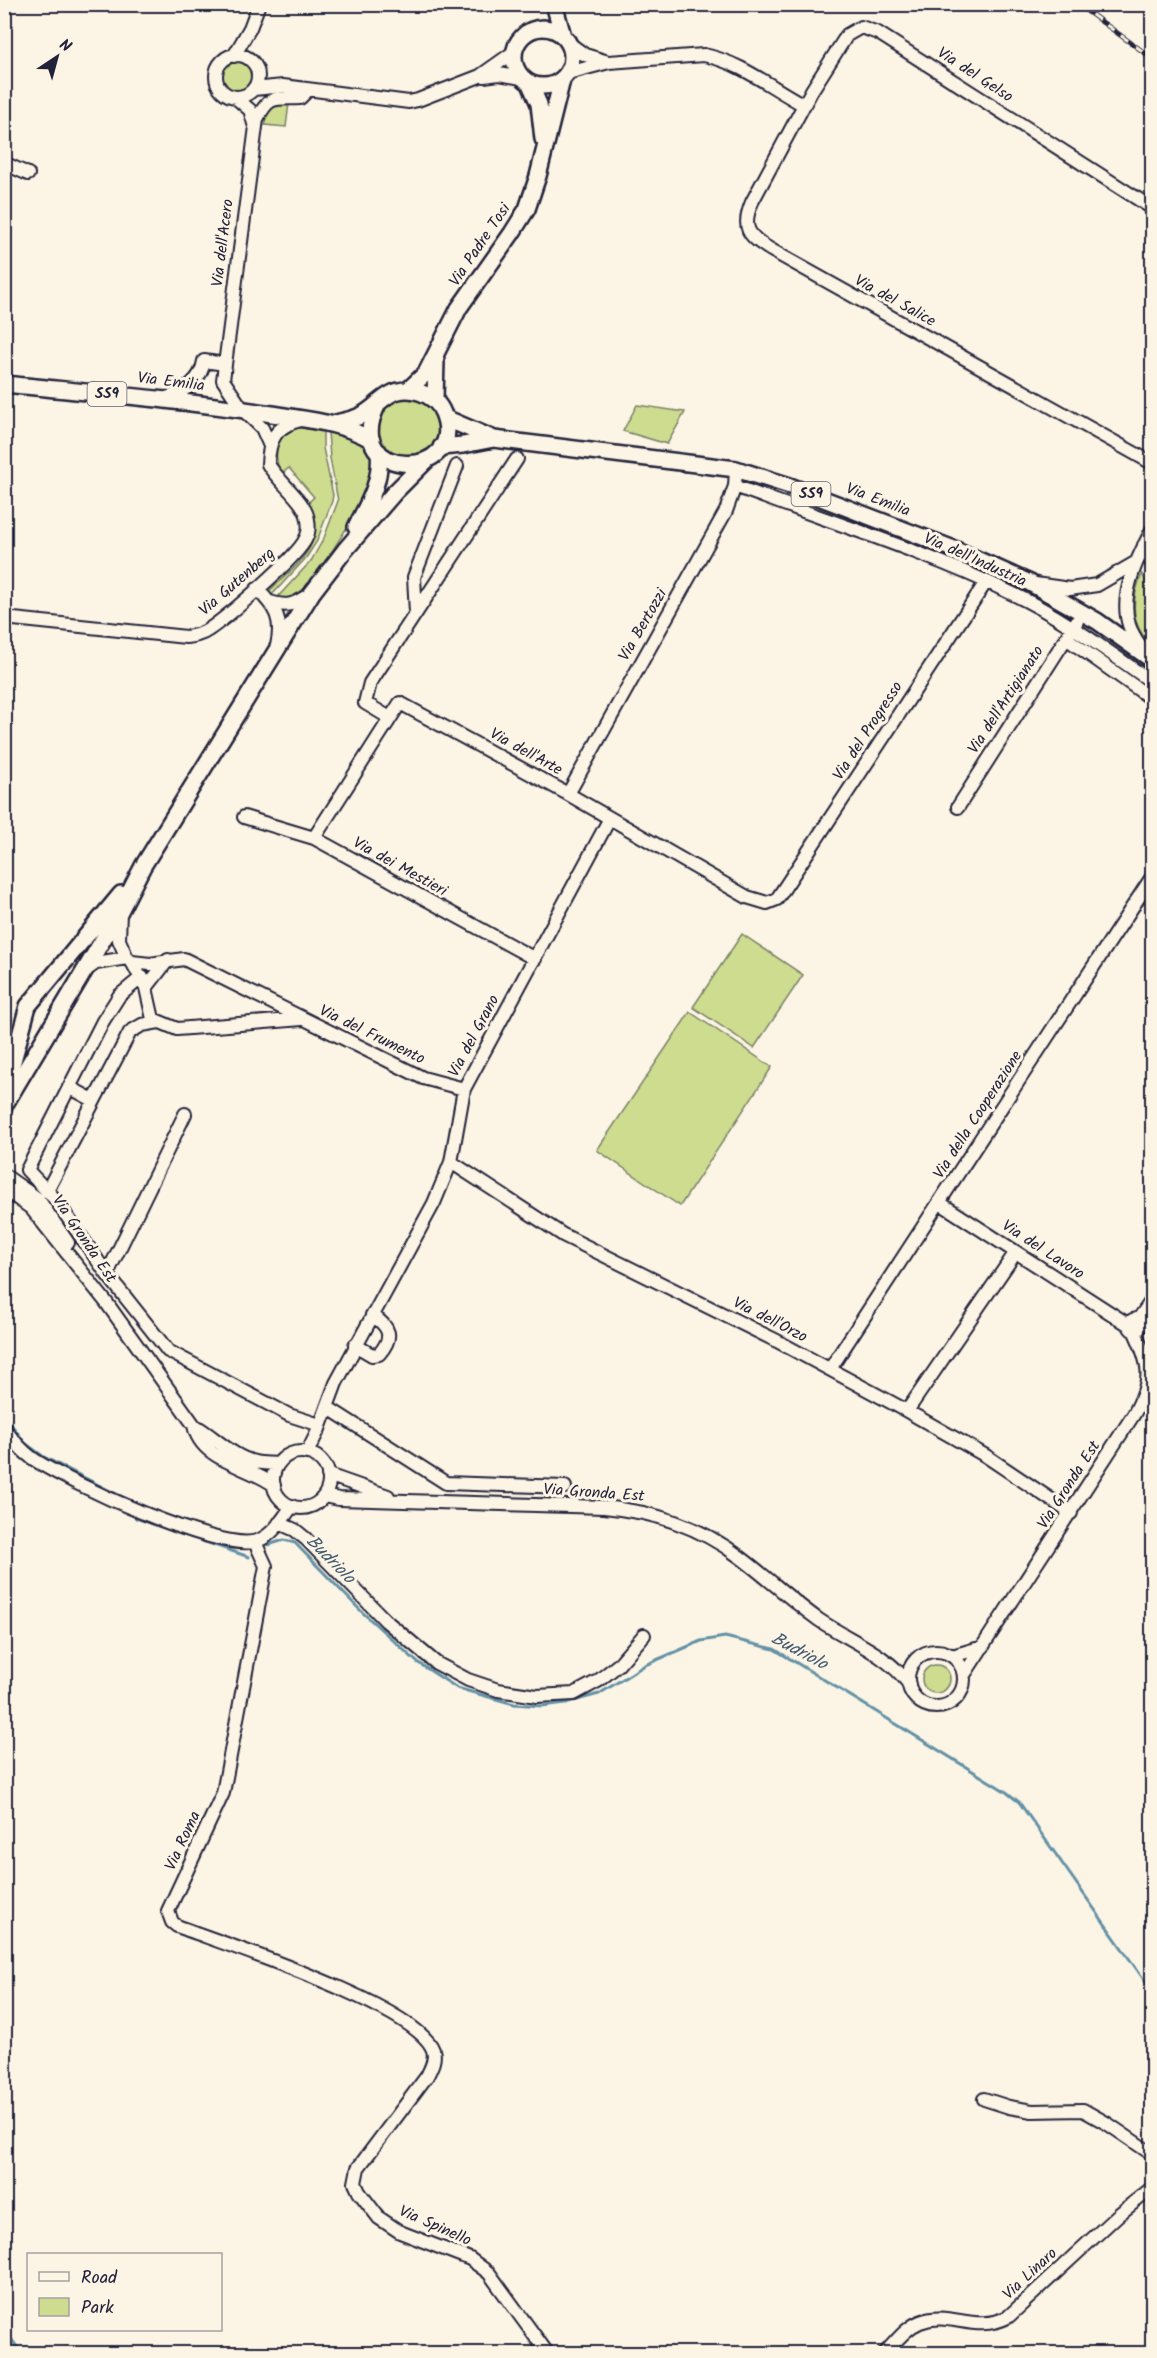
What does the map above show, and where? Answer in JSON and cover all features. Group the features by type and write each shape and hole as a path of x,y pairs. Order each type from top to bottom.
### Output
{"main road":[{"path":"514,52 521,37 535,29 544,17 549,4"},
{"name":"Via Padre Tosi","path":"408,390 420,381 436,356 459,308 527,209 572,54 554,4"},
{"path":"535,29 545,28 566,40"},
{"name":"Via Padre Tosi","path":"514,52 513,61 539,104 543,151"},
{"path":"526,81 547,87 565,77"},
{"name":"Via Padre Tosi","path":"435,401 436,356"},
{"name":"Via Emilia","path":"4,384 164,399 332,424 356,431 376,446 389,460 401,465 414,465 427,460"},
{"path":"4,1106 120,911 143,866 312,593 394,493 441,447 446,428 445,418 435,401 423,393 408,390"},
{"name":"Via Emilia","path":"332,424 360,416 377,406 390,394 408,390"},
{"path":"345,550 376,488 381,466 370,429 377,406"},
{"name":"Via Emilia","path":"445,418 494,439 736,469 789,486 954,549 1030,583 1083,612 1149,657"},
{"name":"Via Emilia","path":"441,447 494,439"},
{"path":"4,1083 13,1061 28,1006 143,866"}],"street":[{"path":"256,123 250,110 221,89 217,79 221,64 234,56 250,28 259,4"},
{"name":"Via del Gelso","path":"804,105 847,35 861,27 878,33 1152,208"},
{"path":"250,28 250,50 255,68 253,90"},
{"path":"566,40 585,55 609,63"},
{"path":"234,56 244,57 255,68 284,83 408,102 480,76 514,52"},
{"path":"565,77 609,63 704,55 717,57 804,105"},
{"path":"480,76 499,74 526,81"},
{"path":"235,97 284,83"},
{"path":"256,123 263,108 270,102 278,98 300,98 308,87"},
{"name":"Via dell'Acero","path":"243,410 223,382 256,123 253,90"},
{"name":"Via del Salice","path":"804,105 748,211 747,229 754,240 1152,463"},
{"path":"4,163 28,174"},
{"path":"164,399 177,395 195,381 203,369 204,361 225,364"},
{"name":"Via Gutenberg","path":"4,618 186,637 208,630 257,589 306,540 309,529 304,508 268,464 270,446 262,428 243,410"},
{"path":"270,446 284,424 303,419"},
{"path":"314,838 390,718 365,703 370,683 517,459"},
{"path":"416,613 414,577 457,466"},
{"name":"Via Bertozzi","path":"568,794 710,540 731,499 735,486 736,469"},
{"name":"Via dell'Industria","path":"735,486 878,537 986,582 1074,626 1149,680"},
{"path":"878,537 883,521"},
{"path":"1149,657 1129,626 1125,605 1136,563 1152,530"},
{"path":"1144,545 1152,563"},
{"path":"1030,583 1070,589 1097,585 1136,563"},
{"name":"Via del Progresso","path":"777,899 986,582"},
{"path":"257,589 270,602 279,620 280,632 277,649"},
{"path":"270,602 282,606 291,605 312,593"},
{"name":"Via dell'Artigianato","path":"958,807 1083,612"},
{"path":"1066,638 1152,699"},
{"path":"1137,688 1149,680"},
{"name":"Via dell'Arte","path":"390,718 400,703 568,794 747,897 767,903 777,899"},
{"name":"Via dei Mestieri","path":"244,817 314,838 535,959"},
{"name":"Via del Grano","path":"312,1455 336,1383 434,1203 451,1162 464,1089 610,818"},
{"name":"Via della Cooperazione","path":"830,1370 1152,877"},
{"path":"120,911 119,940 144,983 153,1019 159,1022"},
{"name":"Via del Frumento","path":"84,971 96,963 129,960 150,964 184,959 423,1078 464,1089"},
{"path":"168,960 144,983 119,996 103,1021 27,1170 55,1198 107,1274 168,1351 289,1414 320,1427"},
{"name":"Via del Frumento","path":"159,1022 177,1029 302,1019"},
{"path":"47,1191 130,1032 142,1025 159,1022"},
{"path":"69,1088 93,1100"},
{"path":"107,1274 185,1114"},
{"name":"Via dell'Orzo","path":"451,1162 563,1235 777,1341 907,1411 986,1456 1071,1513"},
{"name":"Via Gronda Est","path":"4,1175 38,1199 48,1211 106,1302"},
{"name":"Via Gronda Est","path":"4,1189 32,1208 106,1302 194,1425 231,1452 254,1462 278,1464"},
{"name":"Via del Lavoro","path":"940,1203 1134,1325"},
{"path":"907,1411 1016,1252"},
{"path":"1134,1325 1152,1300"},
{"path":"355,1345 372,1354 380,1354 386,1347 388,1329 383,1322 372,1315"},
{"name":"Via Gronda Est","path":"194,1425 195,1433 202,1443 226,1462 264,1477 274,1485 280,1498 292,1506 310,1507 324,1496 339,1499 604,1507 635,1510 664,1517 693,1528 719,1542 818,1619 886,1659 909,1684 912,1692 925,1704 943,1706 952,1702 959,1695 963,1685 963,1675 1071,1513 1134,1414 1146,1391 1147,1366 1134,1325"},
{"path":"327,1407 446,1483 565,1487"},
{"path":"4,1428 30,1457 117,1502 204,1535 239,1542 255,1542 263,1538 279,1523 292,1506"},
{"path":"274,1485 273,1477 278,1464 291,1454 312,1455 328,1475 329,1482 324,1496"},
{"name":"Via Gronda Est","path":"328,1475 400,1501"},
{"path":"279,1523 295,1530 306,1539 386,1620 436,1663 468,1680 498,1690 537,1696 574,1694 605,1676 618,1665 644,1635"},
{"name":"Via Roma","path":"255,1542 266,1566 223,1793 168,1911 169,1916 177,1926 352,1992 390,2013"},
{"path":"952,1656 983,1647"},
{"path":"909,1684 908,1676 913,1663 919,1657 936,1651 952,1656 958,1661 963,1675"},
{"name":"Via Gronda Est","path":"886,1659 913,1663"},
{"name":"Via Spinello","path":"390,2013 426,2039 434,2052 433,2064 427,2076 358,2168 354,2183 380,2218 400,2232 470,2259 489,2273 548,2354"},
{"path":"984,2099 1032,2111 1083,2110 1152,2154"},
{"name":"Via Linaro","path":"884,2354 908,2329 919,2322 935,2318 978,2325 997,2323 1008,2317 1118,2215 1152,2188"}],"green space":[{"path":"237,62 247,66 251,76 247,86 237,90 227,86 223,76 227,66"},
{"path":"283,103 289,103 286,127 265,125 270,111"},
{"path":"402,398 414,398 425,403 433,411 438,428 436,440 425,453 414,458 402,458 391,453 383,445 378,434 378,422 383,411 391,403"},
{"path":"637,405 685,412 667,444 623,431"},
{"path":"299,426 323,431 323,448 333,495 317,541 306,558 271,596 267,593 306,553 315,531 314,518 308,503 314,497 289,468 281,474 277,458 277,445 281,435 284,431"},
{"path":"328,432 356,437 364,442 374,460 376,470 353,518 296,602 275,600 311,561 324,538 338,501"},
{"path":"1142,574 1152,593 1152,645 1145,638 1136,621 1136,593"},
{"path":"742,934 803,975 754,1048 693,1007"},
{"path":"690,1012 772,1067 680,1206 597,1150"},
{"path":"936,1665 946,1669 950,1679 946,1689 936,1693 926,1689 922,1679 926,1669"}],"waterway":[{"name":"Budriolo","path":"4,1415 25,1443 44,1457 134,1503"},
{"name":"Budriolo","path":"136,1518 249,1557"},
{"name":"Budriolo","path":"268,1545 284,1540 295,1543 362,1612 417,1662 457,1688 514,1704 542,1706 566,1703 599,1694 645,1665 701,1641 725,1637 774,1649 1005,1791 1019,1802 1152,1991"},
{"path":"4,2329 22,2354"}],"railway":[{"path":"1077,4 1152,58"}]}
